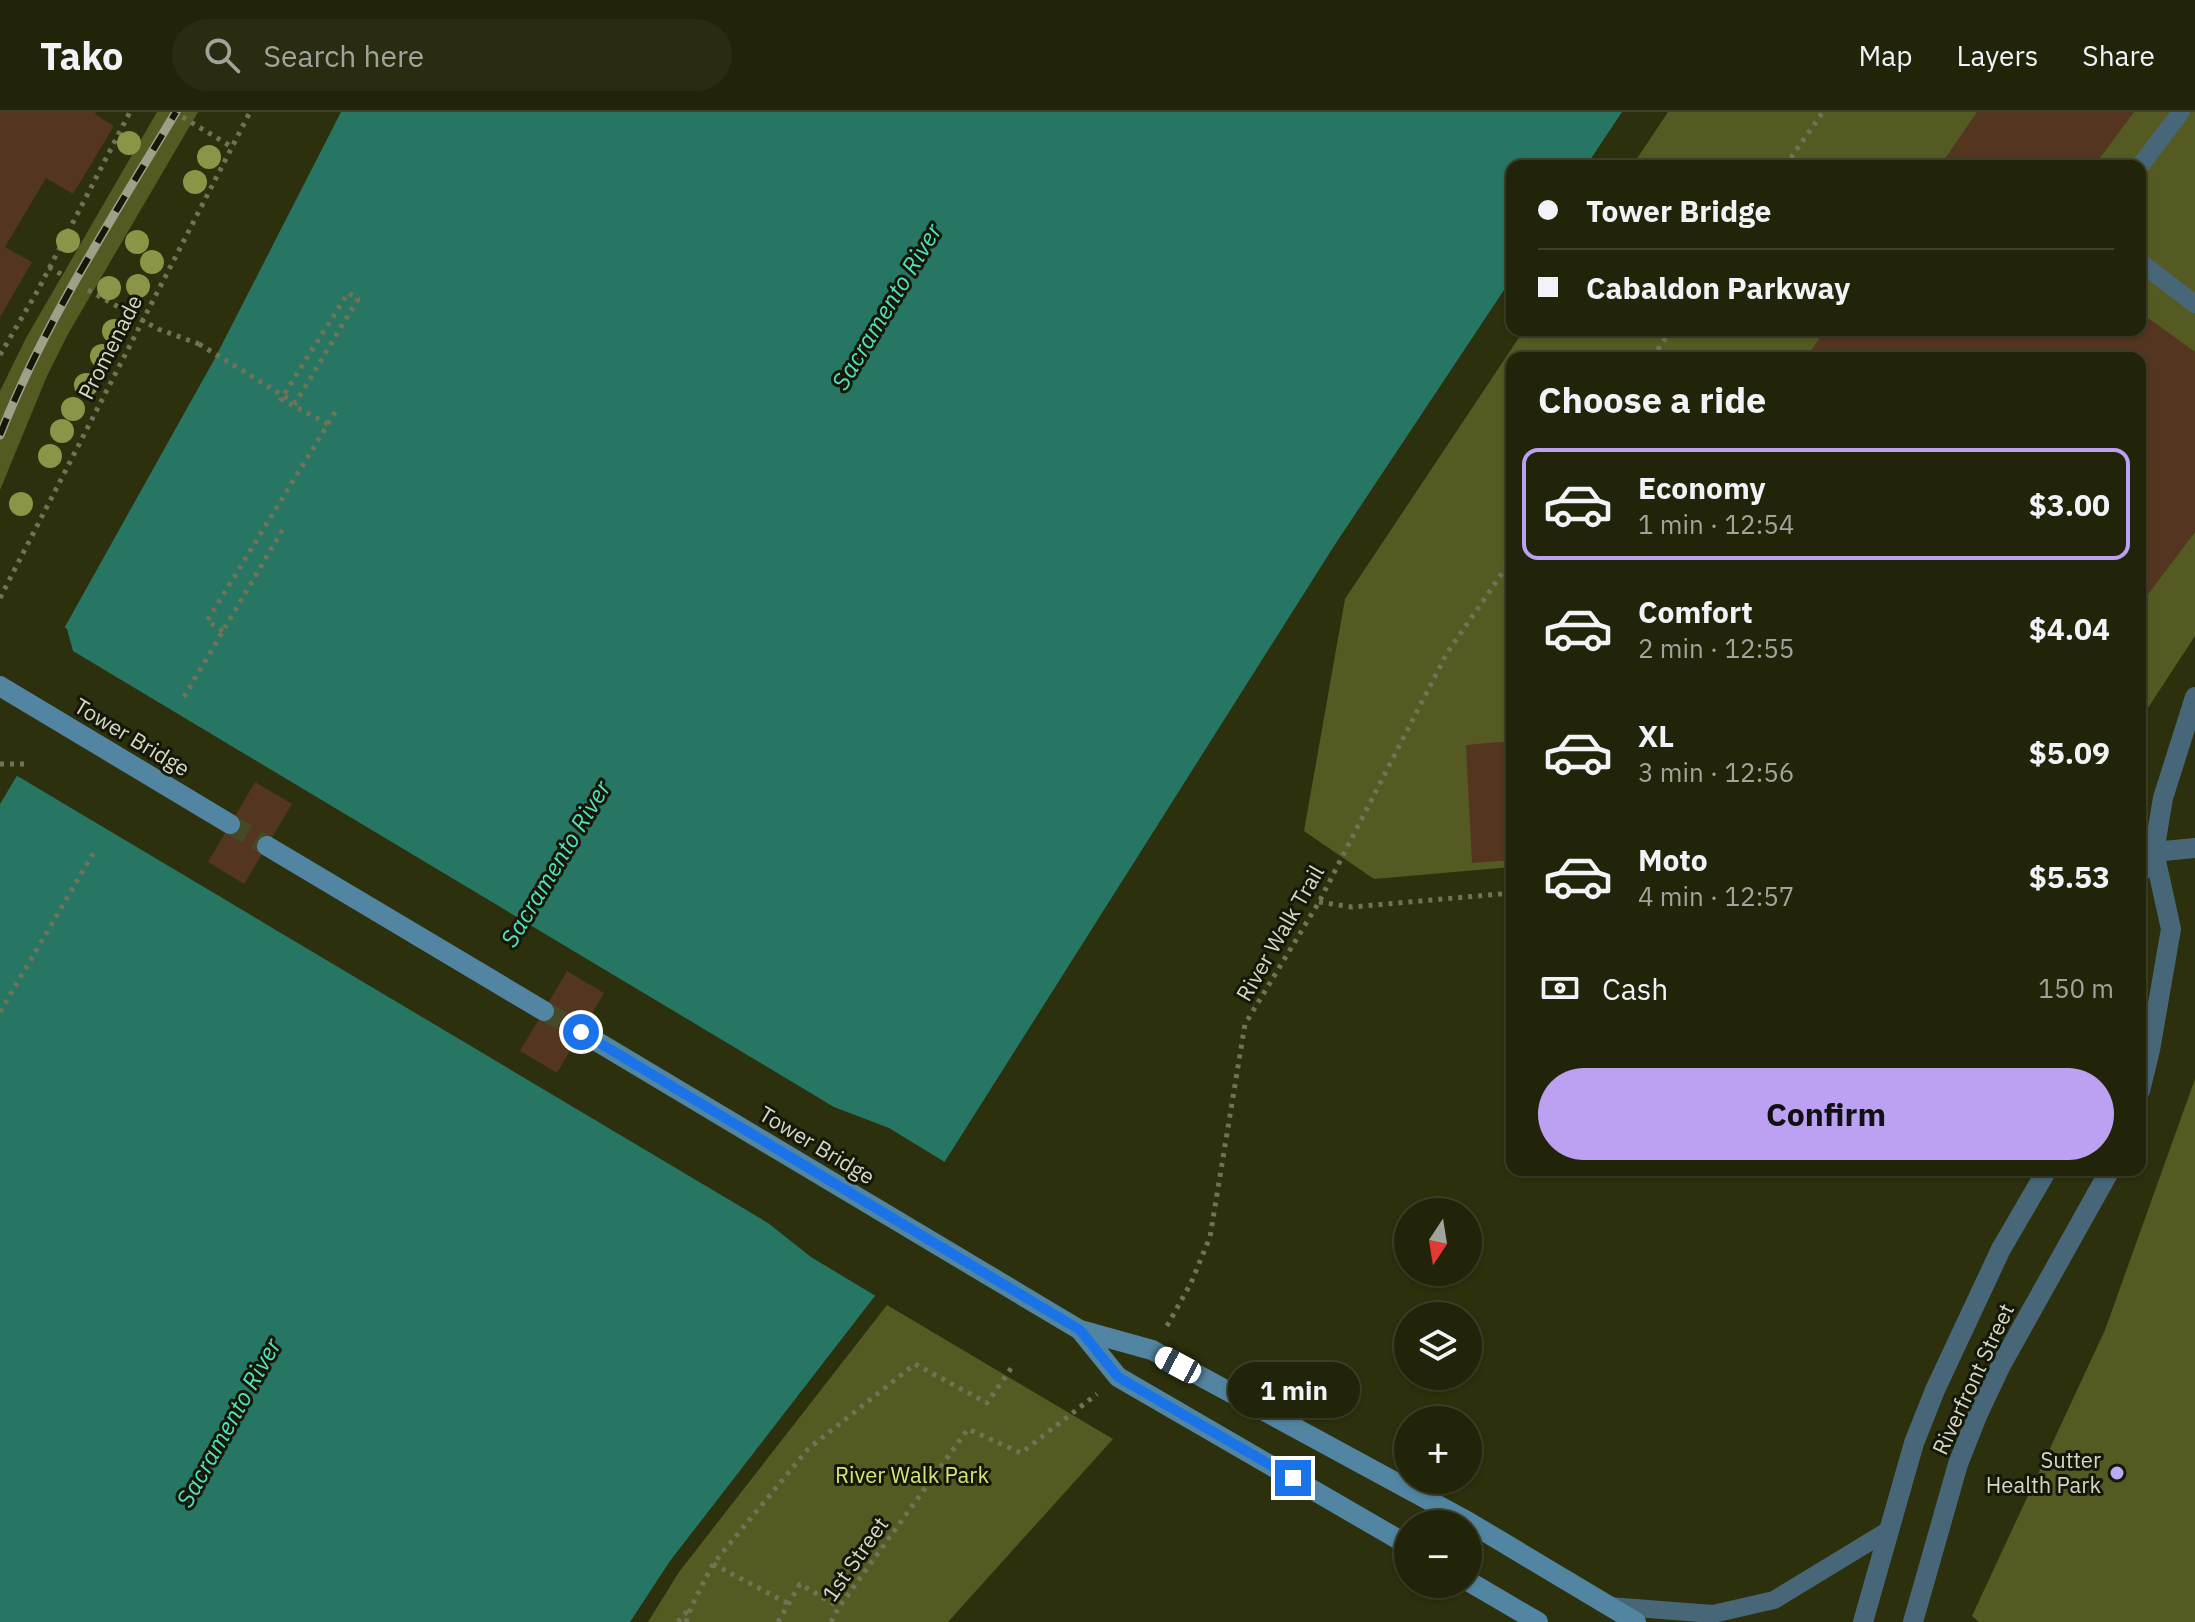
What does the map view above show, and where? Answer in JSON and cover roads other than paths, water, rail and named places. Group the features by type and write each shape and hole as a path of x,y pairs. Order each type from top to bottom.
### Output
{"main road":[{"name":"Tower Bridge","path":"5,689 230,824"},
{"path":"267,846 544,1011"},
{"name":"Tower Bridge","path":"581,1032 1080,1330"},
{"path":"1080,1330 1152,1350 1467,1521 1636,1622"},
{"path":"1080,1330 1118,1377 1394,1537"},
{"path":"1482,1589 1538,1622"}],"street":[{"path":"2146,1066 2171,929 2154,852 2163,798 2195,697"},
{"path":"2154,852 2195,848"},
{"path":"2146,864 2154,852"},
{"name":"Riverfront Street","path":"1863,1622 1914,1443 1935,1390 1982,1296 2001,1249 2044,1176"},
{"name":"Riverfront Street","path":"1913,1622 1958,1464 1977,1416 2001,1365 2107,1176"}],"lane":[{"path":"2145,160 2181,112"},
{"path":"2146,267 2195,304"},
{"path":"1609,1606 1713,1614 1774,1600 1889,1530"}],"water":[{"name":"Sacramento River","path":"341,112 1622,112 1590,160 1506,160 1506,287 1334,546 942,1166 878,1292 670,1561 630,1622 0,1622 0,804 18,774 52,650 214,360"}],"tunnel":[{"path":"230,824 267,846"},
{"path":"544,1011 581,1032"}],"railway":[{"path":"0,435 59,310 176,112"}],"place":[{"name":"Sutter Health Park","path":"2117,1473"}],"park label":[{"name":"River Walk Park","path":"912,1475"}]}
